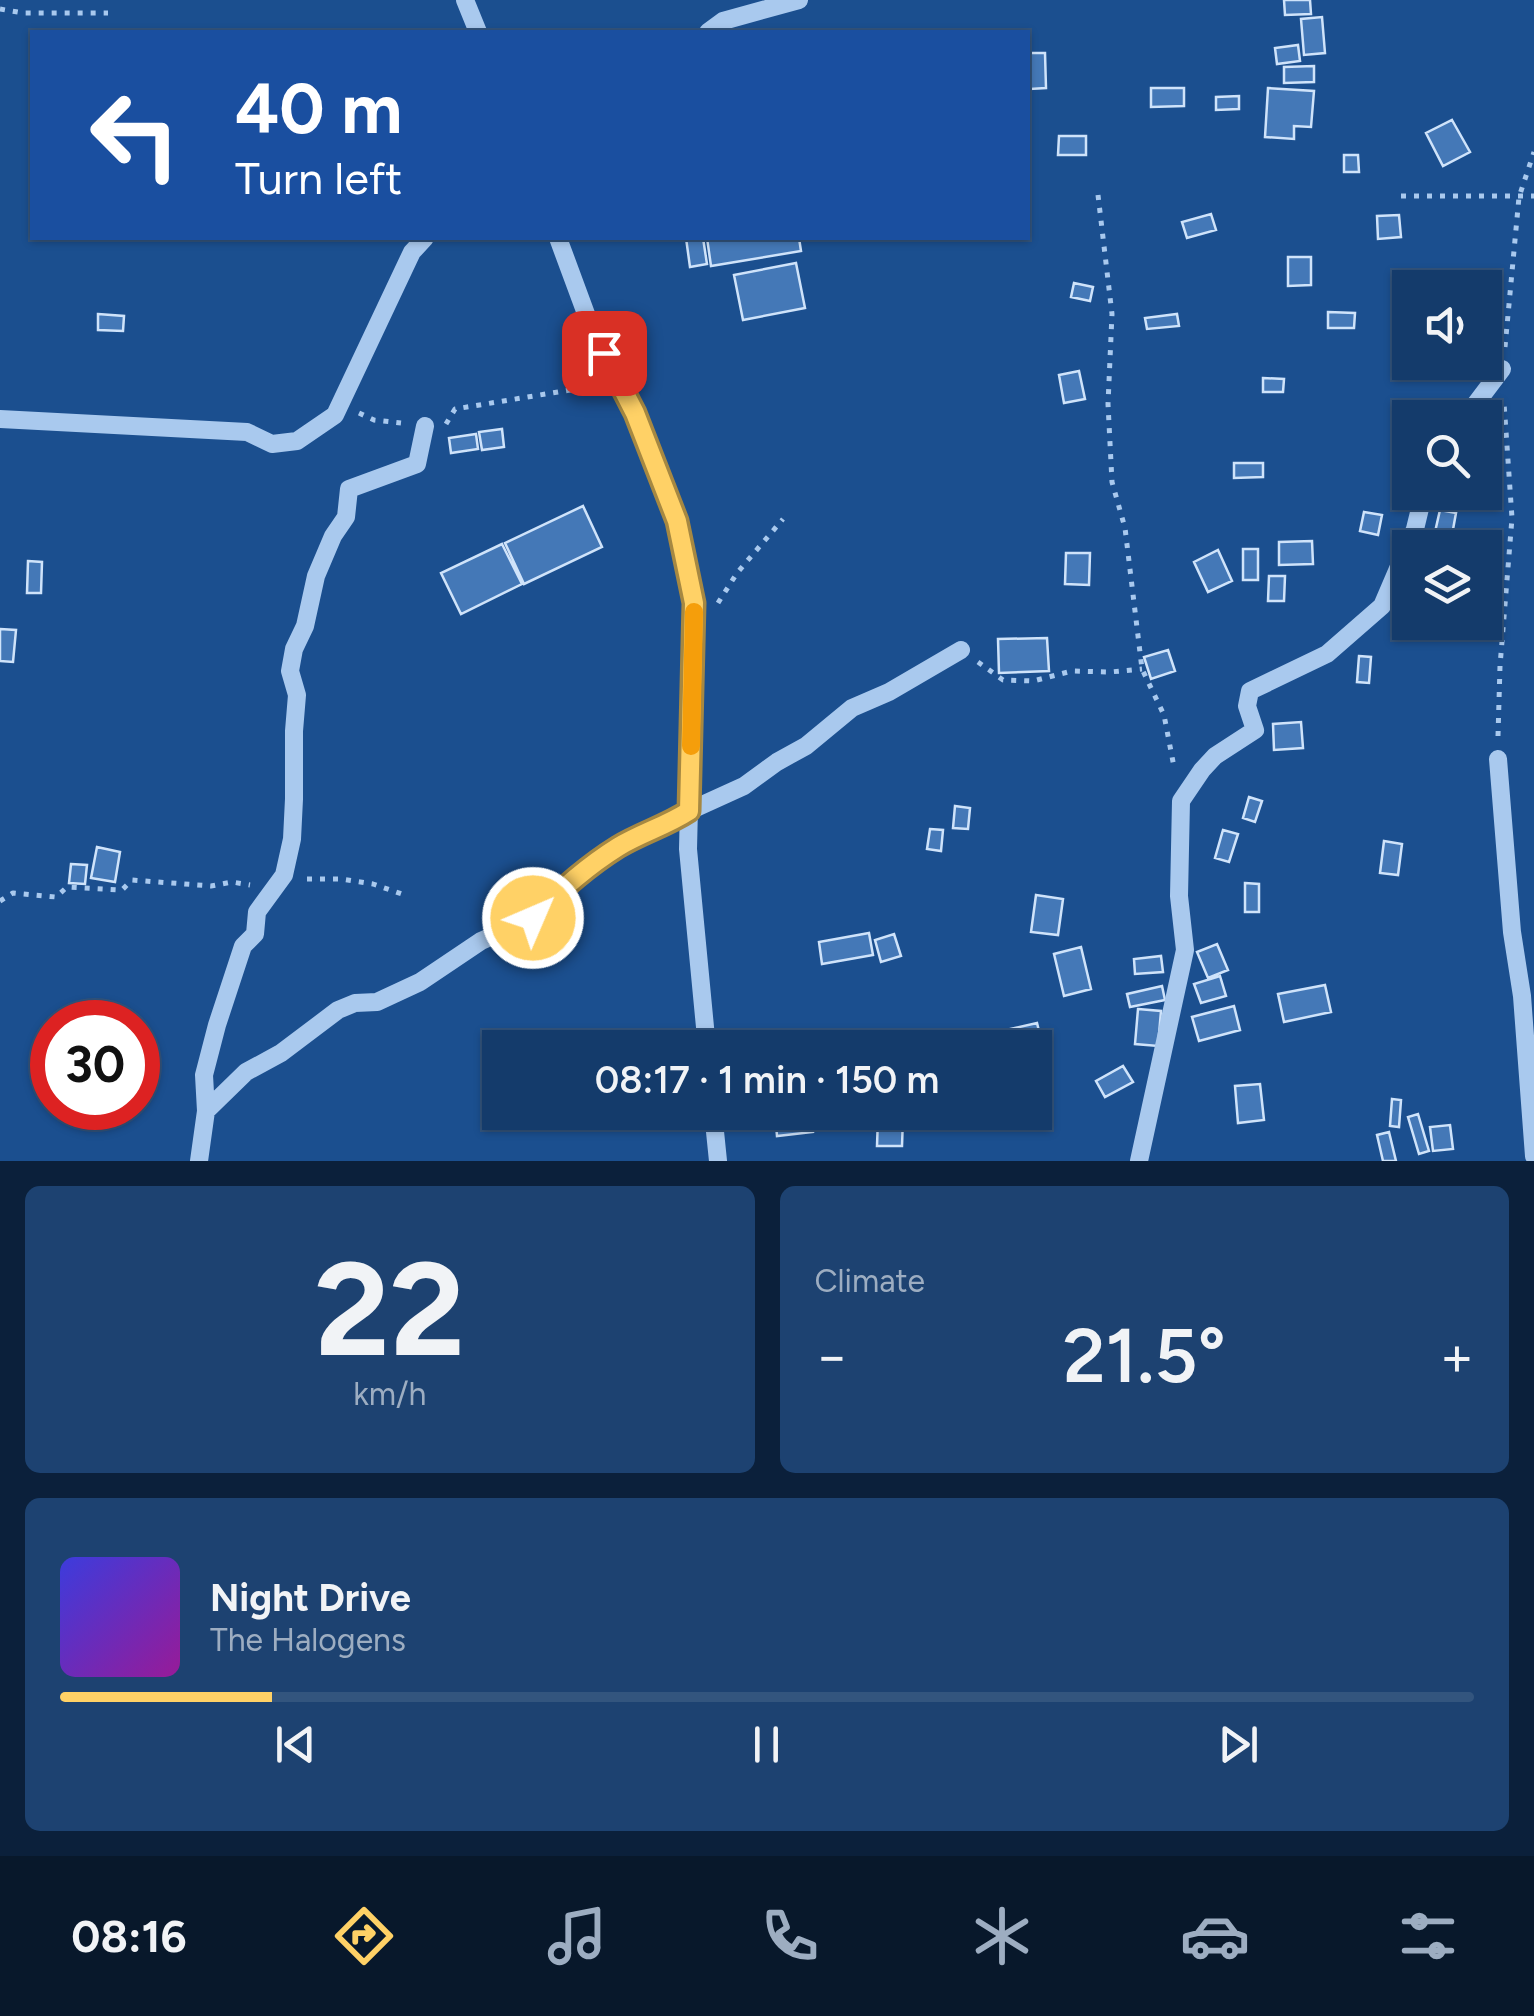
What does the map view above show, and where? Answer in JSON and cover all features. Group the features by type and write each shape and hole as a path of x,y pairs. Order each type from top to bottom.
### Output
{"street":[{"path":"465,0 477,30"},
{"path":"711,30 723,21 799,0"},
{"path":"0,419 247,432 272,444 297,440 335,415 412,252 423,240"},
{"path":"559,240 592,330 635,413 677,521 694,603 688,850 705,1030"},
{"path":"1479,400 1494,380"},
{"path":"199,1161 206,1111 204,1075 217,1025 243,946 255,934 258,912 278,881 292,839 297,695 290,671 316,576 346,517 349,489 417,464 425,426"},
{"path":"1138,1161 1185,950 1179,896 1181,800 1214,756 1255,730 1246,706 1250,691 1327,654 1382,606 1419,510"},
{"path":"206,1111 246,1072 281,1053 338,1010 355,1003 378,1002 420,982 482,941 533,918 572,880 611,852 744,786 806,746 852,708 889,692 961,650"},
{"path":"1498,759 1534,1156"},
{"path":"715,1130 718,1161"}],"path":[{"path":"0,9 23,13 108,13"},
{"path":"1498,759 1500,666 1512,518 1502,369 1520,197 1534,152"},
{"path":"1098,195 1112,314 1108,404 1112,482 1125,528 1142,669 1164,716 1181,800"},
{"path":"1402,196 1534,196"},
{"path":"339,405 374,420 444,426 455,408 570,390 616,376"},
{"path":"694,617 711,612 737,572 783,519"},
{"path":"961,650 1003,680 1033,681 1072,670 1142,669"},
{"path":"0,901 14,893 56,897 67,887 122,890 132,880 211,886 232,882 341,880 373,884 402,894"}],"building":[{"path":"1284,0 1310,0 1311,14 1285,15"},
{"path":"1322,17 1325,53 1304,55 1301,19"},
{"path":"1298,45 1300,61 1277,64 1275,48"},
{"path":"1030,53 1045,53 1046,88 1030,89"},
{"path":"1314,66 1314,82 1284,83 1284,67"},
{"path":"1151,88 1184,88 1184,106 1151,107"},
{"path":"1268,88 1314,91 1311,127 1294,126 1294,139 1265,137"},
{"path":"1239,96 1239,109 1216,110 1216,97"},
{"path":"1452,120 1470,152 1443,166 1426,133"},
{"path":"1059,136 1086,136 1086,155 1058,155"},
{"path":"1344,155 1358,155 1359,172 1344,172"},
{"path":"1211,214 1216,230 1187,238 1182,222"},
{"path":"1399,215 1401,237 1378,239 1377,216"},
{"path":"686,240 703,240 707,264 690,267"},
{"path":"707,240 799,240 801,251 711,266"},
{"path":"1288,257 1311,257 1311,285 1288,286"},
{"path":"796,263 805,308 743,320 734,275"},
{"path":"1074,283 1093,287 1090,301 1071,297"},
{"path":"1328,312 1355,313 1354,328 1328,328"},
{"path":"98,314 124,316 123,331 98,330"},
{"path":"1177,314 1179,326 1147,329 1145,318"},
{"path":"1079,371 1085,399 1064,403 1059,375"},
{"path":"1263,378 1284,379 1283,392 1263,392"},
{"path":"502,429 504,447 482,450 479,432"},
{"path":"476,434 478,449 451,453 449,438"},
{"path":"1234,463 1263,463 1263,477 1234,478"},
{"path":"583,506 602,547 524,584 505,543"},
{"path":"1440,510 1456,513 1453,530 1435,530"},
{"path":"1364,512 1382,515 1378,535 1360,531"},
{"path":"1312,541 1313,564 1279,565 1279,542"},
{"path":"502,544 522,584 461,614 441,573"},
{"path":"1243,549 1258,549 1258,580 1243,580"},
{"path":"1218,550 1232,581 1208,592 1194,562"},
{"path":"1066,553 1090,553 1089,585 1065,584"},
{"path":"28,561 42,562 41,593 27,593"},
{"path":"1269,576 1285,576 1284,601 1268,601"},
{"path":"0,629 16,630 13,662 0,661"},
{"path":"1047,638 1049,671 999,673 998,639"},
{"path":"1168,650 1175,671 1151,679 1144,657"},
{"path":"1359,656 1371,657 1369,683 1357,682"},
{"path":"1301,722 1303,748 1274,750 1273,724"},
{"path":"1249,797 1262,801 1255,822 1243,818"},
{"path":"955,806 970,808 968,829 953,828"},
{"path":"930,829 943,830 941,851 927,849"},
{"path":"1223,830 1238,834 1229,862 1215,858"},
{"path":"1384,841 1402,844 1398,875 1380,873"},
{"path":"97,847 120,852 115,882 91,878"},
{"path":"71,864 87,865 85,884 69,883"},
{"path":"1245,883 1259,884 1259,912 1245,912"},
{"path":"1036,895 1063,899 1058,935 1031,932"},
{"path":"869,933 873,955 822,964 819,942"},
{"path":"894,934 901,956 881,962 875,940"},
{"path":"1217,944 1228,970 1208,978 1197,952"},
{"path":"1081,947 1091,989 1064,996 1054,954"},
{"path":"1161,956 1163,972 1135,974 1134,959"},
{"path":"1220,976 1226,996 1201,1003 1194,984"},
{"path":"1325,985 1331,1012 1284,1022 1278,994"},
{"path":"1162,986 1165,1000 1130,1007 1127,994"},
{"path":"1234,1006 1240,1030 1199,1041 1192,1017"},
{"path":"1138,1009 1161,1011 1158,1046 1135,1044"},
{"path":"1037,1023 1039,1030 1006,1030"},
{"path":"1123,1066 1133,1082 1105,1097 1096,1081"},
{"path":"1260,1084 1264,1120 1238,1123 1235,1086"},
{"path":"1392,1099 1401,1100 1399,1127 1390,1126"},
{"path":"1418,1114 1429,1151 1419,1154 1408,1117"},
{"path":"1450,1125 1453,1149 1433,1151 1430,1127"},
{"path":"776,1130 813,1130 813,1132 777,1136"},
{"path":"878,1130 903,1130 902,1146 877,1146"},
{"path":"1389,1132 1396,1161 1383,1161 1377,1135"}],"slow traffic":[{"path":"691,746 694,612"}],"route":[{"path":"533,918 572,880 621,845 689,811 694,603 677,521 635,413 604,353"}]}
